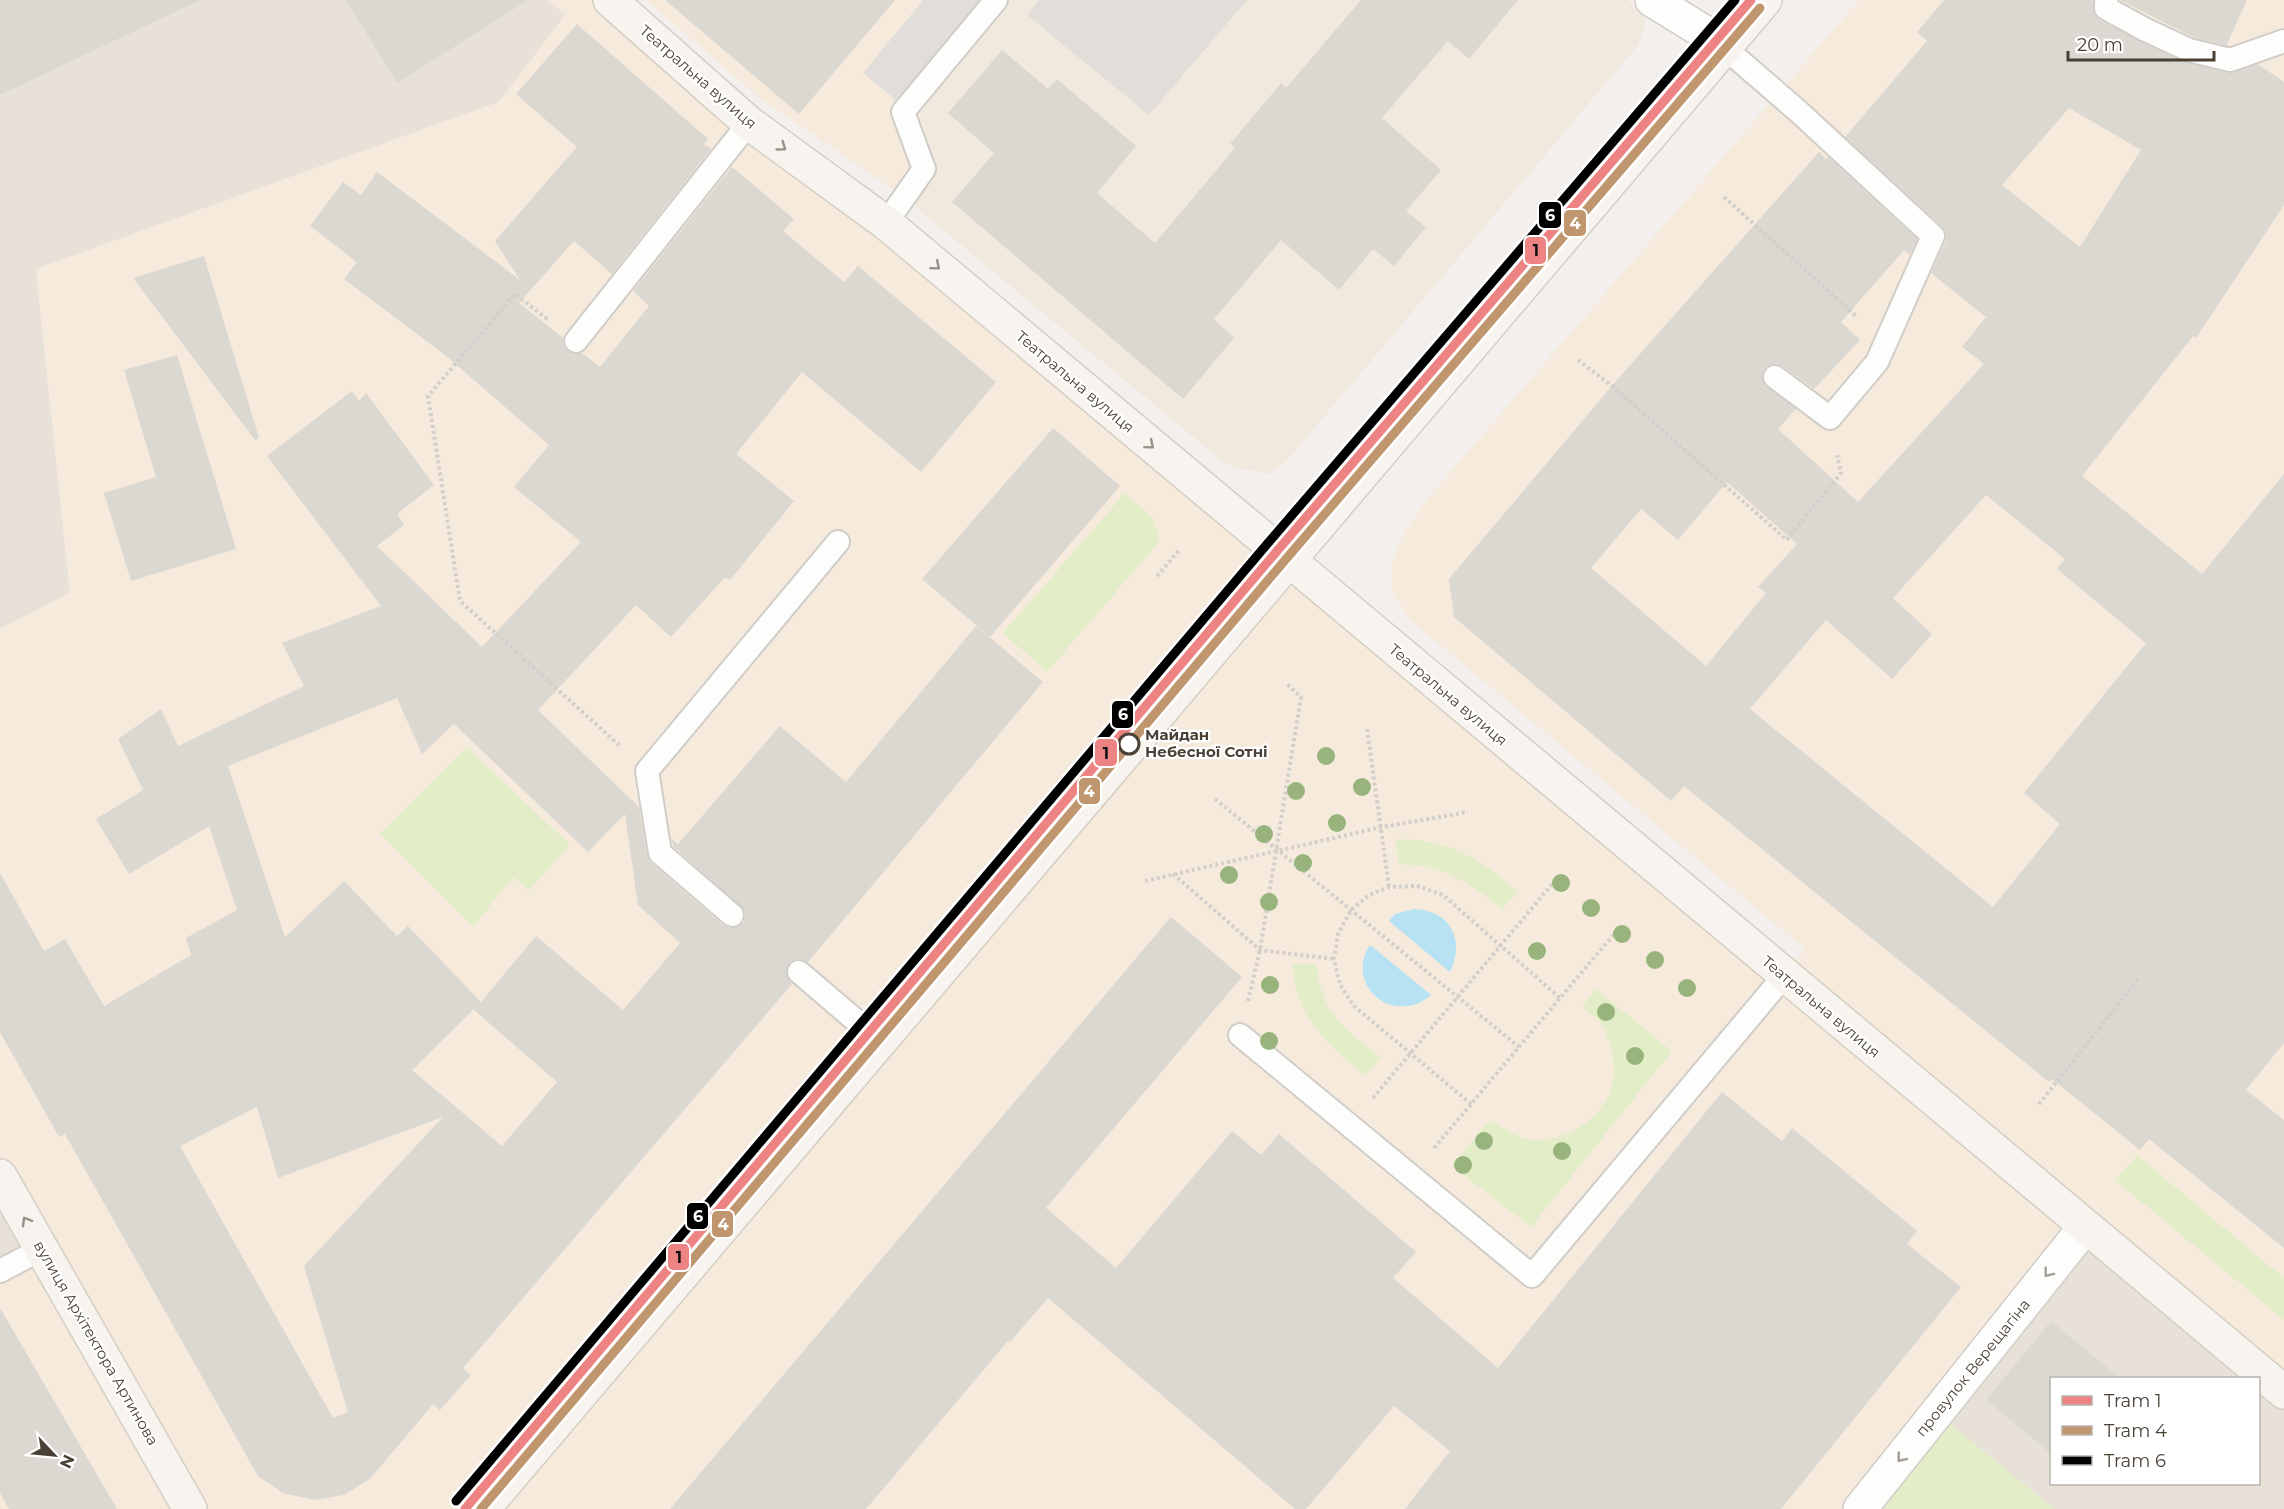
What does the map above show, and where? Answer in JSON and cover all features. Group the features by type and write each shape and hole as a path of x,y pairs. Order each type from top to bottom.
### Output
{"street":[{"name":"Театральна вулиця","path":"609,0 749,123 886,223 2284,1392"},
{"path":"1652,0 1717,40 1725,48"},
{"path":"483,1509 1765,0"},
{"name":"вулиця Архітектора Артинова","path":"0,1176 190,1509"},
{"name":"провулок Верещагіна","path":"1860,1509 2085,1227"}],"lane":[{"path":"886,223 924,169 903,112 996,0"},
{"path":"2106,0 2106,8 2144,29 2189,50 2230,60 2284,41"},
{"path":"1725,48 1933,236 1877,362 1830,418 1775,377"},
{"path":"576,341 749,123"},
{"path":"732,915 660,853 647,771 838,542"},
{"path":"799,972 881,1042"},
{"path":"1240,1035 1532,1276 1784,976"},
{"path":"0,1271 42,1249"}],"path":[{"path":"1724,197 1886,342"},
{"path":"576,341 515,294 428,396 460,600 647,771"},
{"path":"1578,360 1612,386 1787,540 1841,473 1830,418"},
{"path":"1157,576 1180,549"},
{"path":"1240,1035 1260,950 1301,696 1286,683"},
{"path":"1367,729 1389,887"},
{"path":"1215,798 1518,1047"},
{"path":"1145,880 1277,849 1468,812"},
{"path":"1172,874 1260,950 1334,959"},
{"path":"1349,1125 1553,883"},
{"path":"1471,1104 1354,1006 1340,985 1334,959 1338,934 1351,910 1369,896 1389,887 1417,886 1443,895 1560,998"},
{"path":"1411,1176 1614,934"},
{"path":"2039,1104 2138,979"}],"shaded area":[{"path":"0,0 549,0 566,15 499,102 36,269 70,593 0,629"},
{"path":"549,0 610,0 1784,975 1805,949 1410,620 1391,592 1392,562 1405,531 1427,499 1859,0 2284,0 2284,1392 2085,1227 1860,1509 0,1509 0,1274 42,1248 0,1176 0,629 70,593 36,269 499,102 565,15"},
{"path":"646,0 985,0 913,170 897,192 762,100"},
{"path":"923,0 980,0 897,101 863,73"},
{"path":"985,0 1628,0 1642,13 1646,24 1638,45 1284,464 1269,474 1238,468 1221,460 897,192 913,170 891,112"},
{"path":"1039,0 1247,0 1149,115 1027,15"},
{"path":"0,1176 42,1249 0,1273"},
{"path":"2085,1227 2284,1390 2284,1509 1858,1509"}],"green space":[{"path":"1125,493 1153,518 1160,541 1047,672 1003,633"},
{"path":"467,747 570,845 529,891 513,877 473,927 380,833"},
{"path":"1395,839 1432,842 1462,852 1490,869 1518,892 1502,909 1454,876 1429,867 1399,865"},
{"path":"1293,963 1317,965 1319,982 1330,1009 1346,1029 1381,1058 1365,1076 1338,1053 1306,1013 1299,998"},
{"path":"1596,989 1672,1051 1531,1227 1452,1166 1490,1120 1521,1137 1545,1140 1571,1132 1584,1124 1603,1105 1610,1092 1613,1079 1611,1047 1601,1025 1582,1007"},
{"path":"2137,1155 2284,1278 2284,1320 2115,1180"},
{"path":"1948,1422 2054,1509 1877,1509"}],"water":[{"path":"1414,909 1437,915 1452,929 1456,949 1455,960 1450,972 1389,921 1395,914"},
{"path":"1370,945 1431,995 1414,1005 1401,1006 1389,1004 1378,998 1370,990 1363,969 1364,957"}],"building":[{"path":"0,0 200,0 0,95"},
{"path":"346,0 528,0 397,83"},
{"path":"665,0 895,0 799,114"},
{"path":"1361,0 1518,0 1469,59 1448,41 1382,118 1441,170 1406,211 1426,227 1394,266 1373,249 1339,290 1281,240 1214,319 1234,338 1183,399 952,202 994,153 948,113 1002,50 1048,89 1057,79 1136,146 1097,193 1155,243 1235,148 1230,144 1281,83 1286,88"},
{"path":"1944,0 2092,0 2094,14 2099,20 2183,62 2227,73 2258,64 2284,82 2284,205 2196,338 2193,336 2082,476 2202,574 2284,474 2284,1043 2246,1090 2284,1120 2284,1248 2149,1139 2140,1150 2052,1079 2049,1082 1684,786 1671,801 1454,617 1449,579 1616,381 1819,152 1826,159 1828,157 1917,239 1910,255 1904,250 1841,322 1860,340 1814,389 1783,366 1776,364 1765,369 1762,375 1763,383 1796,409 1778,429 1858,502 1984,364 1962,347 1986,317 1931,273 1946,241 1943,227 1845,137 1927,41 1917,32","holes":["2069,108 2141,150 2080,247 2002,185","1727,482 1797,544 1758,587 1766,593 1706,666 1591,568 1641,509 1678,540","1986,495 2065,559 2057,569 2146,643 2024,793 2060,824 1993,907 1750,709 1826,620 1892,679 1932,634 1893,598"]},
{"path":"2120,0 2247,0 2227,44 2229,46 2193,37"},
{"path":"577,24 708,139 704,144 711,149 612,274 574,241 519,303 563,338 563,345 567,351 575,354 582,353 600,367 649,306 633,291 732,167 794,219 783,231 844,282 858,266 996,382 921,472 802,372 736,454 794,501 730,580 725,577 671,637 636,605 538,710 639,807 647,855 651,863 723,925 730,928 737,927 743,923 744,910 673,846 671,838 678,844 780,726 846,782 976,626 1043,682 808,962 795,959 788,964 786,976 792,984 463,1368 471,1375 440,1410 433,1404 371,1478 344,1495 314,1500 283,1493 258,1476 65,1134 59,1137 0,1032 0,873 44,951 65,939 104,1006 191,955 186,938 237,910 209,826 129,874 96,819 143,790 118,739 161,709 178,746 304,686 282,643 381,606 267,456 352,391 359,401 366,393 434,485 397,514 404,525 377,546 482,647 581,542 514,487 549,445 445,355 344,279 357,262 310,226 343,182 361,195 377,172 520,280 495,241 577,147 516,94","holes":["397,698 422,754 454,724 588,852 625,814 638,905 680,943 623,1010 536,936 481,1002 408,926 397,936 344,881 285,937 228,766","477,1006 474,1010 557,1082 502,1146 412,1070","257,1107 278,1178 443,1117 304,1266 348,1412 333,1418 180,1146"]},
{"path":"204,256 259,438 255,440 133,278"},
{"path":"177,355 236,549 131,581 104,493 156,477 124,370"},
{"path":"1053,428 1120,486 990,637 922,579"},
{"path":"1171,917 1242,977 1046,1208 1116,1268 1232,1131 1261,1155 1279,1134 1416,1252 1393,1278 1498,1368 1722,1092 1782,1141 1792,1128 1917,1231 1907,1244 1961,1287 1781,1509 1405,1509 1450,1451 1394,1406 1306,1509 1295,1509 1048,1298 1010,1342 1008,1341 866,1509 670,1509"},
{"path":"0,1308 117,1509 9,1509 0,1493"},
{"path":"2052,1320 2119,1377 2050,1377 2050,1452 1986,1400"}],"tram line":[{"name":"6","path":"456,1501 1268,543 1735,0"},
{"name":"1","path":"465,1509 1277,551 1751,0"},
{"name":"4","path":"481,1509 1286,559 1760,8"}],"place":[{"name":"Майдан Небесної Сотні","path":"1129,744"}]}
